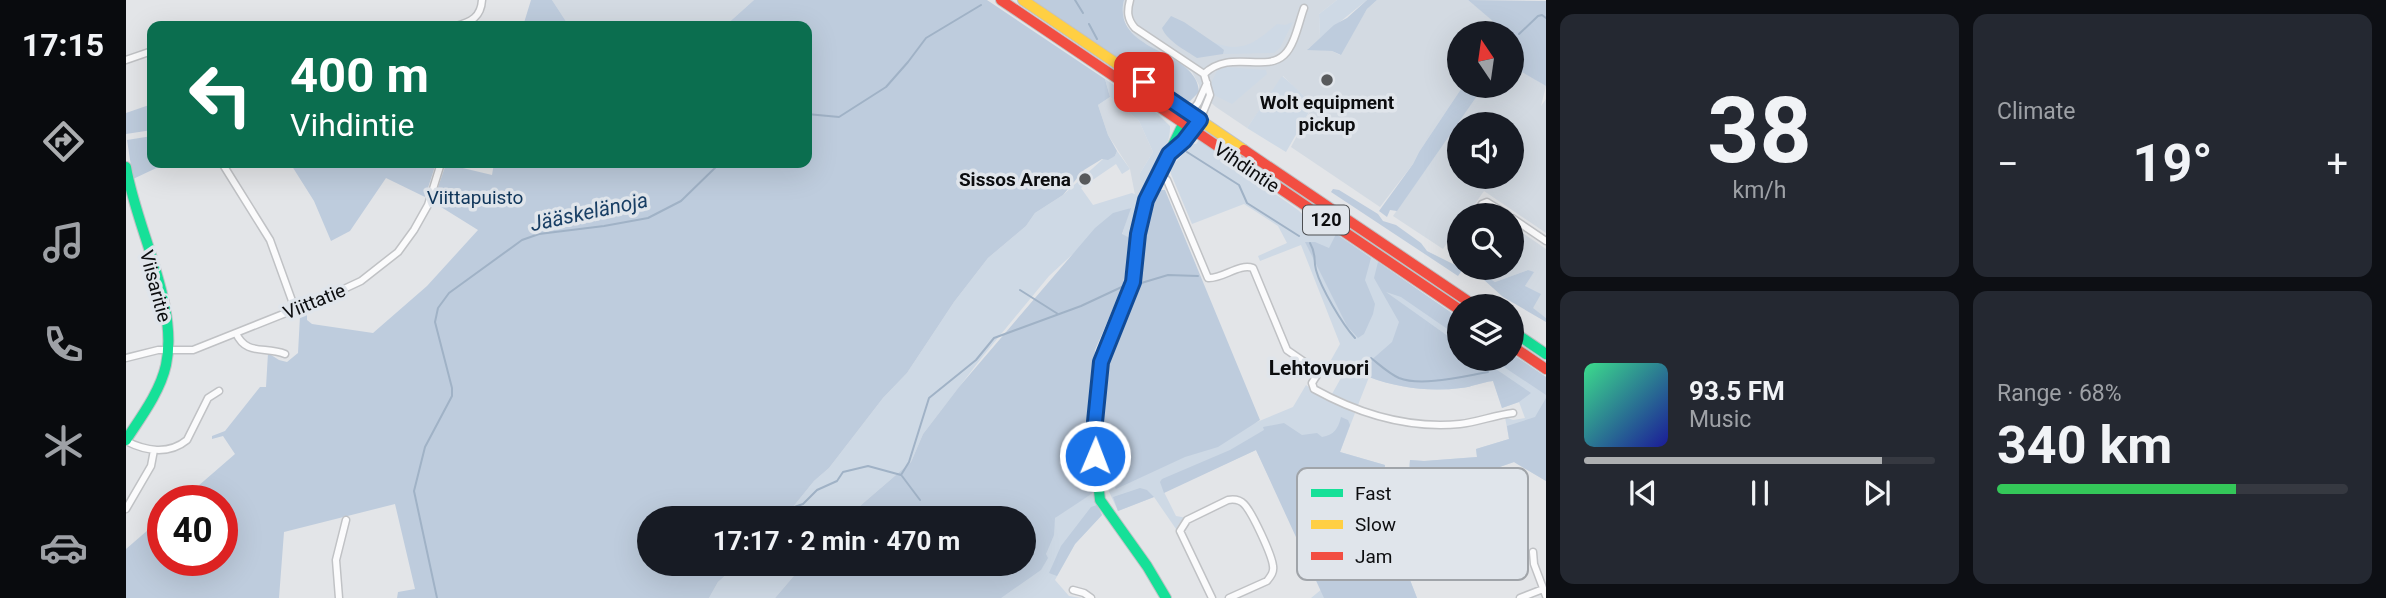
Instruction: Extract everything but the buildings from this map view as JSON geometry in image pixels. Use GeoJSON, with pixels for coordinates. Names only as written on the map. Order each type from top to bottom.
{"type":"FeatureCollection","features":[{"type":"Feature","properties":{"kind":"main road","name":"Vihdintie"},"geometry":{"type":"LineString","coordinates":[[1001,0],[1447,301]]}},
{"type":"Feature","properties":{"kind":"main road","name":"Vihdintie"},"geometry":{"type":"LineString","coordinates":[[1023,0],[1457,294]]}},
{"type":"Feature","properties":{"kind":"main road"},"geometry":{"type":"LineString","coordinates":[[1165,597],[1147,566],[1100,499],[1095,422],[1101,362],[1133,282],[1138,234],[1145,203],[1189,113]]}},
{"type":"Feature","properties":{"kind":"main road"},"geometry":{"type":"LineString","coordinates":[[1169,154],[1184,141],[1200,120]]}},
{"type":"Feature","properties":{"kind":"main road","name":"Viisaritie"},"geometry":{"type":"LineString","coordinates":[[126,167],[129,193],[165,307],[168,351],[163,374],[126,440]]}},
{"type":"Feature","properties":{"kind":"main road"},"geometry":{"type":"LineString","coordinates":[[1524,339],[1546,354]]}},
{"type":"Feature","properties":{"kind":"main road"},"geometry":{"type":"LineString","coordinates":[[1524,354],[1546,369]]}},
{"type":"Feature","properties":{"kind":"street"},"geometry":{"type":"LineString","coordinates":[[468,21],[476,18],[482,8],[482,0]]}},
{"type":"Feature","properties":{"kind":"street"},"geometry":{"type":"LineString","coordinates":[[1130,0],[1128,18],[1135,28],[1204,74],[1210,95],[1200,120]]}},
{"type":"Feature","properties":{"kind":"street"},"geometry":{"type":"LineString","coordinates":[[1204,74],[1223,62],[1264,61],[1280,57],[1288,51],[1304,8]]}},
{"type":"Feature","properties":{"kind":"street"},"geometry":{"type":"LineString","coordinates":[[126,60],[147,53]]}},
{"type":"Feature","properties":{"kind":"street"},"geometry":{"type":"LineString","coordinates":[[1189,113],[1198,103],[1207,83]]}},
{"type":"Feature","properties":{"kind":"street"},"geometry":{"type":"LineString","coordinates":[[225,168],[270,240],[295,309]]}},
{"type":"Feature","properties":{"kind":"street","name":"Viittatie"},"geometry":{"type":"LineString","coordinates":[[126,358],[158,350],[194,350],[355,284],[398,252],[428,205],[439,168]]}},
{"type":"Feature","properties":{"kind":"street"},"geometry":{"type":"LineString","coordinates":[[1159,172],[1167,180],[1207,276],[1212,279],[1248,266],[1253,267],[1287,351],[1316,370],[1317,375],[1312,383],[1314,389],[1360,412],[1408,423],[1464,423],[1513,413]]}},
{"type":"Feature","properties":{"kind":"street"},"geometry":{"type":"LineString","coordinates":[[1524,226],[1546,241]]}},
{"type":"Feature","properties":{"kind":"street"},"geometry":{"type":"LineString","coordinates":[[236,333],[241,344],[248,348],[285,354]]}},
{"type":"Feature","properties":{"kind":"street"},"geometry":{"type":"LineString","coordinates":[[126,440],[154,450],[177,446],[187,440],[208,398],[219,391]]}},
{"type":"Feature","properties":{"kind":"street"},"geometry":{"type":"LineString","coordinates":[[126,509],[151,466],[154,450]]}},
{"type":"Feature","properties":{"kind":"street"},"geometry":{"type":"LineString","coordinates":[[1212,598],[1180,531],[1187,520],[1234,499],[1242,502],[1248,510],[1271,558],[1273,569],[1267,581],[1229,598]]}},
{"type":"Feature","properties":{"kind":"street"},"geometry":{"type":"LineString","coordinates":[[338,598],[336,560],[346,520]]}},
{"type":"Feature","properties":{"kind":"street"},"geometry":{"type":"LineString","coordinates":[[1520,598],[1545,593],[1534,564],[1533,552]]}},
{"type":"Feature","properties":{"kind":"street"},"geometry":{"type":"LineString","coordinates":[[1073,590],[1091,598]]}},
{"type":"Feature","properties":{"kind":"shaded area"},"geometry":{"type":"Polygon","coordinates":[[[552,0],[754,0],[731,21],[566,21],[552,0]]]}},
{"type":"Feature","properties":{"kind":"shaded area"},"geometry":{"type":"Polygon","coordinates":[[[1124,0],[1337,0],[1319,14],[1320,38],[1308,49],[1332,51],[1340,55],[1367,9],[1377,0],[1468,0],[1494,21],[1447,21],[1447,98],[1455,98],[1413,164],[1380,207],[1291,147],[1313,105],[1283,76],[1247,128],[1199,92],[1199,85],[1192,72],[1138,39],[1122,15],[1124,0]]]}},
{"type":"Feature","properties":{"kind":"shaded area"},"geometry":{"type":"Polygon","coordinates":[[[1337,0],[1367,0],[1320,38],[1319,14],[1337,0]]]}},
{"type":"Feature","properties":{"kind":"shaded area"},"geometry":{"type":"Polygon","coordinates":[[[1293,22],[1280,48],[1274,53],[1223,54],[1224,50],[1213,42],[1232,47],[1248,45],[1277,24],[1293,22]]]}},
{"type":"Feature","properties":{"kind":"shaded area"},"geometry":{"type":"Polygon","coordinates":[[[1225,67],[1266,70],[1267,74],[1232,104],[1214,95],[1211,83],[1217,71],[1225,67]]]}},
{"type":"Feature","properties":{"kind":"shaded area"},"geometry":{"type":"Polygon","coordinates":[[[1524,72],[1546,86],[1541,106],[1546,99],[1546,233],[1524,218],[1524,203],[1502,203],[1484,191],[1476,203],[1447,203],[1447,243],[1443,249],[1393,216],[1447,139],[1447,189],[1524,189],[1524,112],[1466,112],[1476,98],[1524,98],[1524,72]]]}},
{"type":"Feature","properties":{"kind":"shaded area"},"geometry":{"type":"Polygon","coordinates":[[[1282,76],[1313,105],[1286,152],[1247,128],[1282,76]]]}},
{"type":"Feature","properties":{"kind":"shaded area"},"geometry":{"type":"Polygon","coordinates":[[[1105,79],[1158,114],[1170,126],[1167,143],[1146,188],[1140,180],[1140,173],[1153,152],[1139,121],[1110,97],[1105,79]]]}},
{"type":"Feature","properties":{"kind":"shaded area"},"geometry":{"type":"Polygon","coordinates":[[[1110,97],[1139,121],[1153,152],[1140,173],[1140,180],[1146,188],[1136,200],[1130,169],[1108,135],[1098,105],[1110,97]]]}},
{"type":"Feature","properties":{"kind":"shaded area"},"geometry":{"type":"Polygon","coordinates":[[[1199,140],[1298,210],[1310,221],[1305,228],[1311,233],[1319,222],[1447,310],[1447,371],[1524,371],[1524,362],[1546,377],[1546,481],[1514,462],[1497,468],[1410,468],[1410,460],[1477,457],[1476,449],[1509,439],[1505,417],[1513,420],[1525,418],[1519,402],[1502,408],[1493,381],[1461,388],[1426,389],[1392,384],[1369,377],[1358,405],[1332,394],[1346,369],[1331,360],[1340,344],[1301,245],[1260,261],[1258,256],[1287,243],[1278,226],[1244,204],[1192,224],[1170,168],[1190,144],[1196,144],[1199,140]]]}},
{"type":"Feature","properties":{"kind":"shaded area"},"geometry":{"type":"Polygon","coordinates":[[[1117,151],[1130,169],[1122,174],[1116,164],[1081,188],[1093,205],[1132,193],[1143,198],[1136,215],[1132,239],[1122,235],[1130,208],[1089,239],[1049,276],[923,434],[911,462],[860,506],[794,506],[814,481],[829,468],[883,398],[907,373],[954,302],[988,258],[1026,226],[1035,213],[1063,195],[1103,159],[1115,156],[1117,151]]]}},
{"type":"Feature","properties":{"kind":"shaded area"},"geometry":{"type":"Polygon","coordinates":[[[1524,234],[1546,249],[1546,318],[1532,308],[1525,286],[1533,273],[1528,270],[1524,271],[1524,234]]]}},
{"type":"Feature","properties":{"kind":"shaded area"},"geometry":{"type":"Polygon","coordinates":[[[1306,385],[1320,396],[1355,413],[1340,452],[1385,465],[1385,468],[1297,468],[1297,536],[1256,450],[1164,492],[1176,516],[1187,518],[1181,521],[1176,529],[1154,497],[1118,511],[1106,485],[1293,407],[1306,385]]]}},
{"type":"Feature","properties":{"kind":"shaded area"},"geometry":{"type":"Polygon","coordinates":[[[1093,493],[1102,515],[1075,544],[1055,580],[1069,596],[1081,598],[991,598],[1012,576],[1036,576],[1036,540],[1040,532],[1060,513],[1093,493]]]}},
{"type":"Feature","properties":{"kind":"shaded area"},"geometry":{"type":"Polygon","coordinates":[[[725,576],[794,576],[775,598],[709,598],[725,576]]]}},
{"type":"Feature","properties":{"kind":"shaded area"},"geometry":{"type":"Polygon","coordinates":[[[1318,580],[1410,580],[1417,598],[1311,598],[1322,589],[1318,580]]]}},
{"type":"Feature","properties":{"kind":"green space"},"geometry":{"type":"Polygon","coordinates":[[[531,0],[552,0],[566,21],[525,21],[531,0]]]}},
{"type":"Feature","properties":{"kind":"green space","name":"Viittapuisto"},"geometry":{"type":"Polygon","coordinates":[[[754,0],[987,0],[1105,79],[1110,97],[1098,105],[1108,135],[1117,151],[1115,156],[1108,160],[1102,159],[1084,170],[1063,195],[1035,213],[1026,226],[988,258],[954,302],[907,373],[883,398],[829,468],[814,481],[794,506],[637,506],[637,576],[725,576],[709,598],[397,598],[398,592],[415,589],[395,504],[284,532],[279,598],[126,598],[126,549],[147,531],[147,576],[238,576],[238,485],[199,485],[235,454],[223,436],[212,439],[212,436],[225,431],[260,387],[266,387],[268,353],[287,362],[298,353],[300,316],[307,312],[307,320],[312,324],[373,333],[427,286],[478,230],[433,202],[445,168],[463,168],[492,175],[493,168],[812,168],[812,21],[731,21],[754,0]]]}},
{"type":"Feature","properties":{"kind":"green space"},"geometry":{"type":"Polygon","coordinates":[[[1033,0],[1124,0],[1123,17],[1130,31],[1185,67],[1195,78],[1199,92],[1190,101],[1180,100],[1033,0]]]}},
{"type":"Feature","properties":{"kind":"green space"},"geometry":{"type":"Polygon","coordinates":[[[1367,0],[1377,0],[1367,9],[1341,55],[1332,51],[1307,50],[1334,25],[1347,18],[1367,0]]]}},
{"type":"Feature","properties":{"kind":"green space"},"geometry":{"type":"Polygon","coordinates":[[[1468,0],[1546,1],[1546,86],[1524,73],[1524,21],[1493,21],[1468,0]]]}},
{"type":"Feature","properties":{"kind":"green space"},"geometry":{"type":"Polygon","coordinates":[[[1171,16],[1219,46],[1224,50],[1223,54],[1197,58],[1177,45],[1162,28],[1171,16]]]}},
{"type":"Feature","properties":{"kind":"green space"},"geometry":{"type":"Polygon","coordinates":[[[1455,98],[1476,98],[1466,112],[1447,112],[1447,139],[1397,211],[1390,210],[1387,217],[1379,211],[1455,98]]]}},
{"type":"Feature","properties":{"kind":"green space"},"geometry":{"type":"Polygon","coordinates":[[[147,106],[147,131],[126,134],[126,113],[147,106]]]}},
{"type":"Feature","properties":{"kind":"green space"},"geometry":{"type":"Polygon","coordinates":[[[147,137],[147,168],[156,168],[133,179],[127,140],[147,137]]]}},
{"type":"Feature","properties":{"kind":"green space"},"geometry":{"type":"Polygon","coordinates":[[[293,168],[434,168],[425,197],[386,178],[350,231],[331,241],[314,201],[293,168]]]}},
{"type":"Feature","properties":{"kind":"green space"},"geometry":{"type":"Polygon","coordinates":[[[1333,189],[1339,190],[1378,214],[1383,221],[1396,225],[1421,243],[1427,251],[1447,261],[1447,269],[1331,192],[1333,189]]]}},
{"type":"Feature","properties":{"kind":"green space"},"geometry":{"type":"Polygon","coordinates":[[[1159,190],[1165,190],[1260,420],[1218,447],[1185,457],[1116,489],[1112,483],[1106,485],[1099,464],[1105,373],[1109,355],[1137,281],[1151,198],[1159,190]]]}},
{"type":"Feature","properties":{"kind":"green space"},"geometry":{"type":"Polygon","coordinates":[[[1131,208],[1122,234],[1132,239],[1122,288],[1095,350],[1088,443],[1093,493],[1055,518],[1054,535],[1046,554],[1048,558],[1041,570],[1036,574],[1036,506],[860,506],[911,462],[923,434],[959,387],[1095,228],[1113,213],[1131,208]]]}},
{"type":"Feature","properties":{"kind":"green space"},"geometry":{"type":"Polygon","coordinates":[[[1336,234],[1371,258],[1365,280],[1375,304],[1364,334],[1358,338],[1347,326],[1305,242],[1315,242],[1329,248],[1336,234]]]}},
{"type":"Feature","properties":{"kind":"green space"},"geometry":{"type":"Polygon","coordinates":[[[1378,262],[1447,310],[1447,329],[1401,297],[1386,292],[1447,335],[1447,371],[1499,371],[1531,393],[1519,402],[1502,408],[1493,381],[1461,388],[1426,389],[1369,377],[1368,363],[1392,342],[1399,322],[1374,278],[1378,262]]]}},
{"type":"Feature","properties":{"kind":"green space"},"geometry":{"type":"Polygon","coordinates":[[[1524,271],[1534,272],[1525,286],[1541,294],[1533,308],[1546,318],[1546,322],[1524,309],[1524,294],[1500,294],[1484,280],[1524,280],[1524,271]]]}},
{"type":"Feature","properties":{"kind":"green space"},"geometry":{"type":"Polygon","coordinates":[[[1524,362],[1546,377],[1546,395],[1510,371],[1524,371],[1524,362]]]}},
{"type":"Feature","properties":{"kind":"green space"},"geometry":{"type":"Polygon","coordinates":[[[1546,398],[1546,481],[1514,462],[1497,468],[1410,468],[1410,460],[1477,457],[1476,449],[1509,439],[1507,426],[1535,417],[1546,398]]]}},
{"type":"Feature","properties":{"kind":"green space"},"geometry":{"type":"Polygon","coordinates":[[[1341,417],[1348,420],[1350,425],[1340,452],[1385,465],[1385,468],[1297,468],[1297,539],[1256,450],[1164,493],[1160,482],[1230,450],[1264,430],[1263,427],[1284,423],[1302,435],[1317,433],[1322,437],[1335,431],[1341,417]]]}},
{"type":"Feature","properties":{"kind":"green space"},"geometry":{"type":"Polygon","coordinates":[[[1140,488],[1147,490],[1154,497],[1118,511],[1113,497],[1140,488]]]}},
{"type":"Feature","properties":{"kind":"green space"},"geometry":{"type":"Polygon","coordinates":[[[1097,505],[1102,515],[1075,544],[1057,576],[1049,573],[1061,546],[1091,507],[1097,505]]]}},
{"type":"Feature","properties":{"kind":"green space"},"geometry":{"type":"Polygon","coordinates":[[[794,576],[1032,576],[1001,598],[775,598],[794,576]]]}},
{"type":"Feature","properties":{"kind":"green space"},"geometry":{"type":"Polygon","coordinates":[[[1316,580],[1410,580],[1417,598],[1324,598],[1316,580]]]}},
{"type":"Feature","properties":{"kind":"waterway"},"geometry":{"type":"LineString","coordinates":[[1075,0],[1083,13]]}},
{"type":"Feature","properties":{"kind":"waterway","name":"Jääskelänoja"},"geometry":{"type":"LineString","coordinates":[[812,114],[839,117],[886,87],[926,38],[981,5]]}},
{"type":"Feature","properties":{"kind":"waterway"},"geometry":{"type":"LineString","coordinates":[[1524,29],[1538,16],[1546,18]]}},
{"type":"Feature","properties":{"kind":"waterway"},"geometry":{"type":"LineString","coordinates":[[1089,24],[1097,39]]}},
{"type":"Feature","properties":{"kind":"waterway"},"geometry":{"type":"LineString","coordinates":[[1187,152],[1239,185],[1247,203],[1299,236]]}},
{"type":"Feature","properties":{"kind":"waterway","name":"Jääskelänoja"},"geometry":{"type":"LineString","coordinates":[[437,598],[414,491],[425,447],[452,396],[435,322],[438,308],[449,293],[522,240],[539,234],[648,218],[681,201],[715,168]]}},
{"type":"Feature","properties":{"kind":"waterway"},"geometry":{"type":"LineString","coordinates":[[1310,243],[1322,286],[1355,338]]}},
{"type":"Feature","properties":{"kind":"waterway"},"geometry":{"type":"LineString","coordinates":[[1138,284],[1168,275],[1198,276]]}},
{"type":"Feature","properties":{"kind":"waterway"},"geometry":{"type":"LineString","coordinates":[[797,506],[817,490],[837,481],[843,472],[868,466],[901,475],[909,462],[929,398],[976,360],[994,338],[1081,306],[1126,285]]}},
{"type":"Feature","properties":{"kind":"waterway"},"geometry":{"type":"LineString","coordinates":[[1020,290],[1058,314]]}},
{"type":"Feature","properties":{"kind":"waterway"},"geometry":{"type":"LineString","coordinates":[[1371,358],[1391,374],[1408,380],[1443,380],[1488,372]]}},
{"type":"Feature","properties":{"kind":"waterway"},"geometry":{"type":"LineString","coordinates":[[902,476],[920,500]]}},
{"type":"Feature","properties":{"kind":"traffic: fast"},"geometry":{"type":"LineString","coordinates":[[1166,598],[1147,566],[1100,500],[1095,456],[1095,422],[1101,361],[1133,282],[1138,234],[1145,203],[1187,116]]}},
{"type":"Feature","properties":{"kind":"traffic: fast"},"geometry":{"type":"LineString","coordinates":[[126,167],[162,292],[168,342],[166,365],[159,385],[126,440]]}},
{"type":"Feature","properties":{"kind":"traffic: fast"},"geometry":{"type":"LineString","coordinates":[[1524,339],[1546,354]]}},
{"type":"Feature","properties":{"kind":"traffic: slow"},"geometry":{"type":"LineString","coordinates":[[1023,0],[1244,150]]}},
{"type":"Feature","properties":{"kind":"traffic: jam"},"geometry":{"type":"LineString","coordinates":[[1001,0],[1447,301]]}},
{"type":"Feature","properties":{"kind":"traffic: jam"},"geometry":{"type":"LineString","coordinates":[[1169,154],[1197,124]]}},
{"type":"Feature","properties":{"kind":"traffic: jam"},"geometry":{"type":"LineString","coordinates":[[1244,150],[1457,294]]}},
{"type":"Feature","properties":{"kind":"traffic: jam"},"geometry":{"type":"LineString","coordinates":[[1524,354],[1546,369]]}},
{"type":"Feature","properties":{"kind":"place","name":"Wolt equipment pickup"},"geometry":{"type":"Point","coordinates":[1327,80]}},
{"type":"Feature","properties":{"kind":"place","name":"Sissos Arena"},"geometry":{"type":"Point","coordinates":[1085,179]}},
{"type":"Feature","properties":{"kind":"district","name":"Lehtovuori"},"geometry":{"type":"Point","coordinates":[1319,368]}},
{"type":"Feature","properties":{"kind":"route"},"geometry":{"type":"LineString","coordinates":[[1095,456],[1095,422],[1101,362],[1133,282],[1138,234],[1146,200],[1169,154],[1184,141],[1200,120],[1144,82]]}}]}
